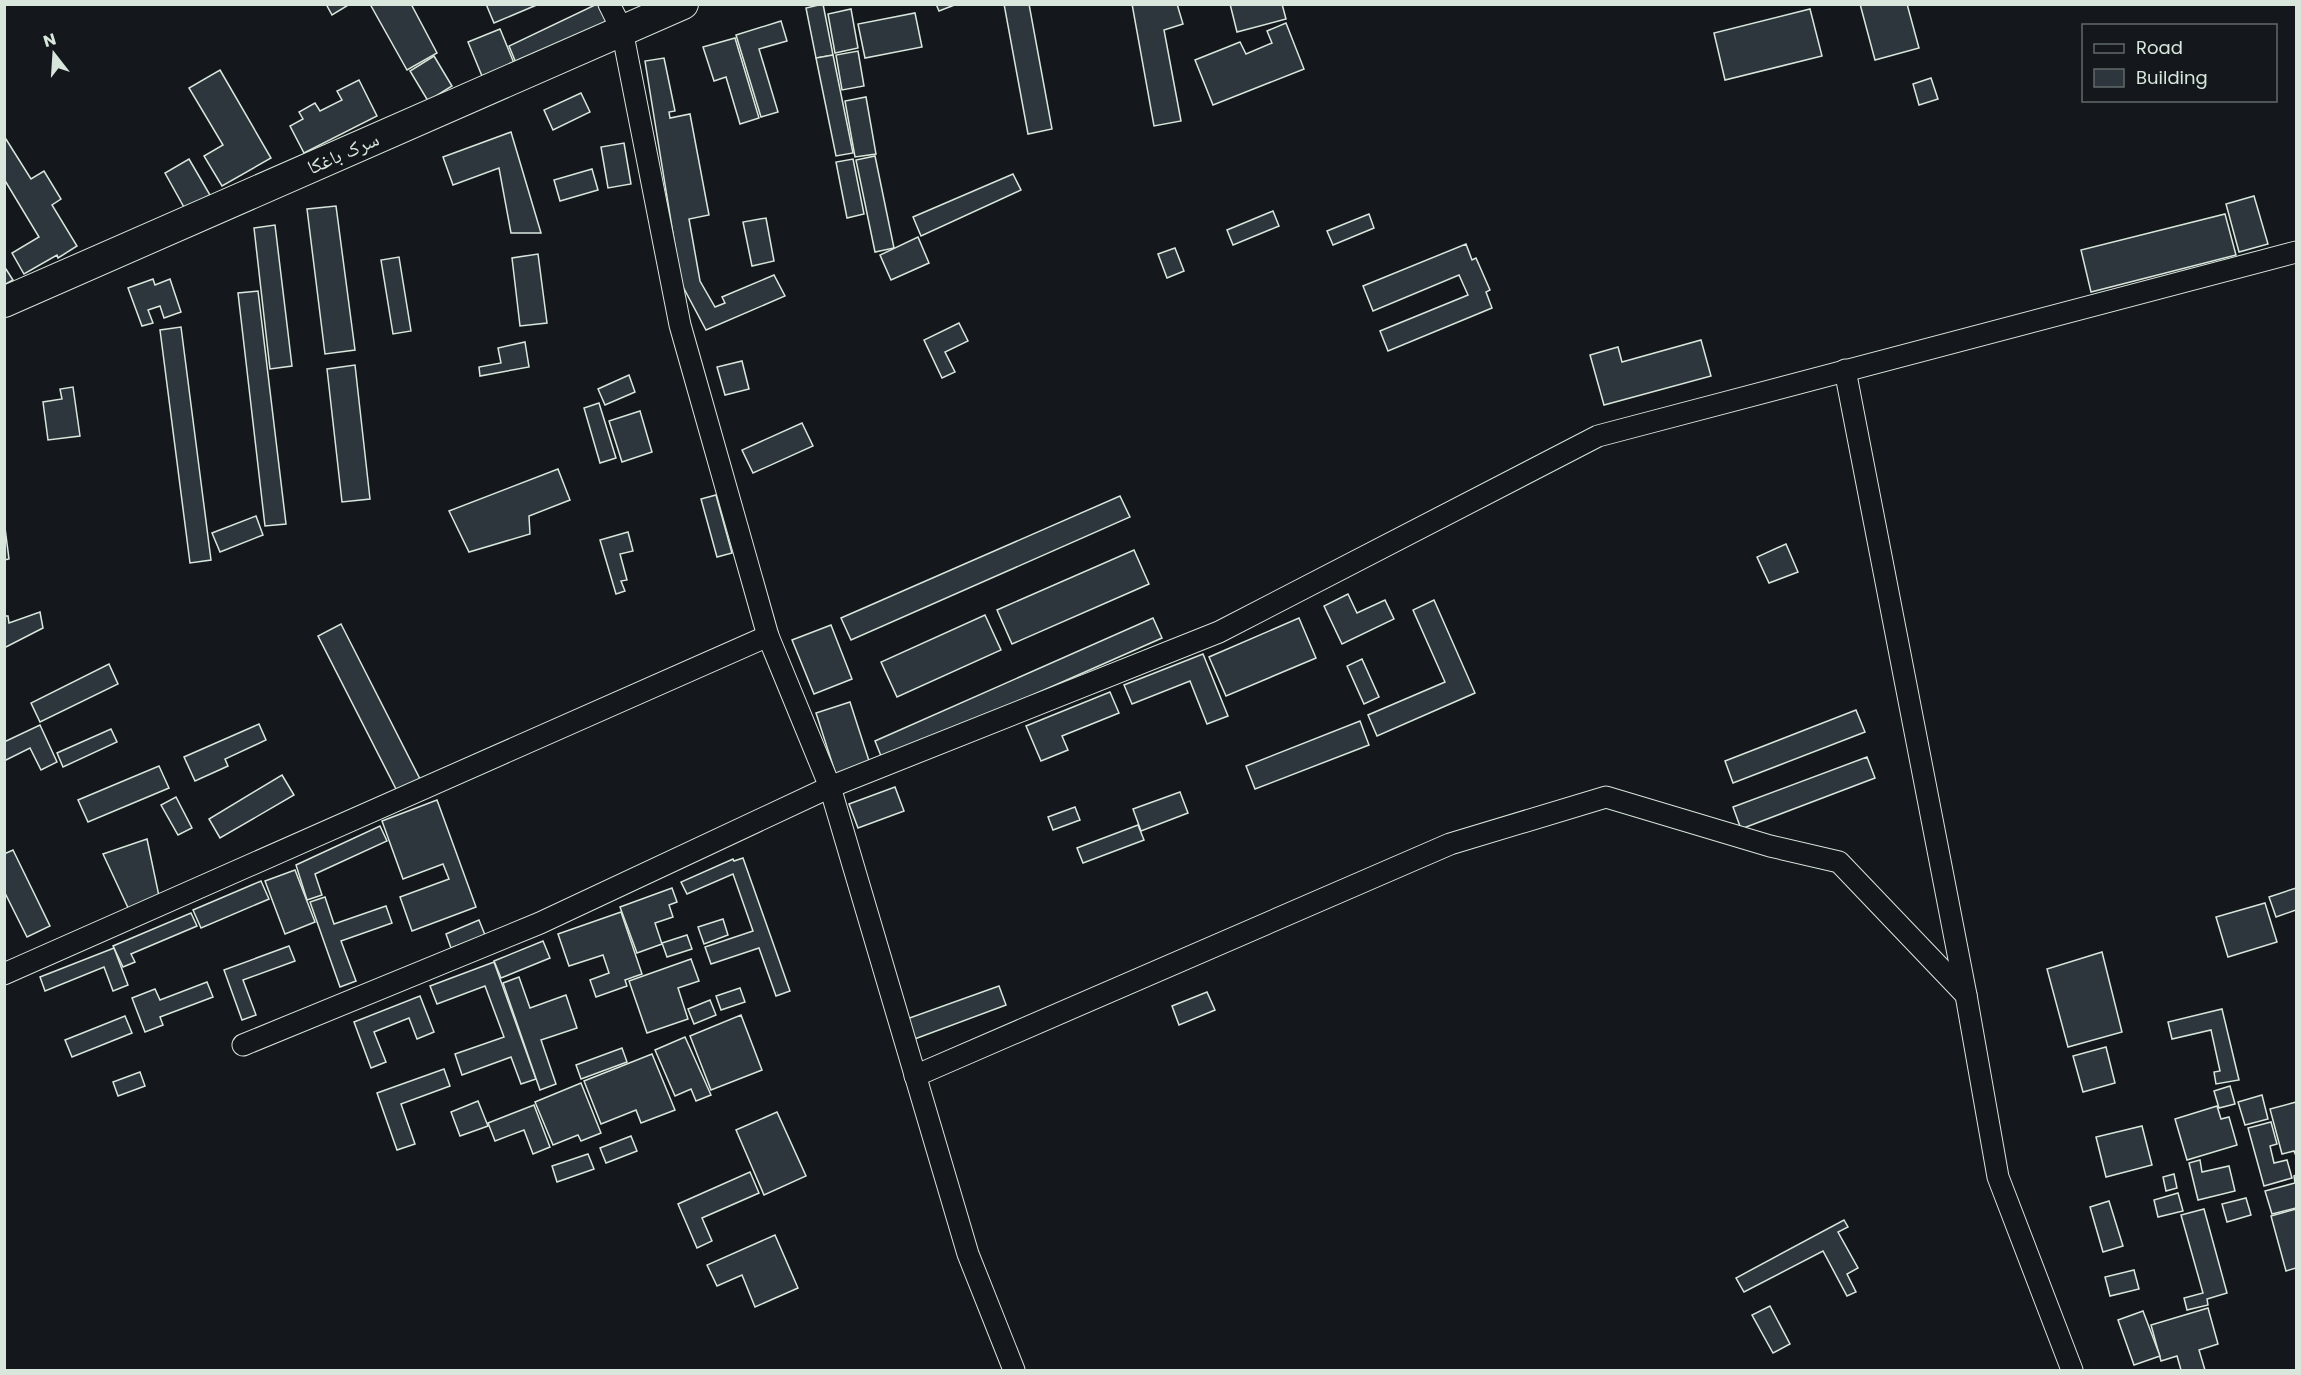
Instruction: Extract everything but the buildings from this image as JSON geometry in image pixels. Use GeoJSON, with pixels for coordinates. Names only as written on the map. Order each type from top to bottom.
{"type":"FeatureCollection","features":[{"type":"Feature","properties":{"kind":"street","name":"سرک باغکا"},"geometry":{"type":"LineString","coordinates":[[4,302],[615,17],[683,4]]}},
{"type":"Feature","properties":{"kind":"street"},"geometry":{"type":"LineString","coordinates":[[615,17],[680,325],[768,636],[830,787],[968,1254],[1014,1371]]}},
{"type":"Feature","properties":{"kind":"street"},"geometry":{"type":"LineString","coordinates":[[243,1045],[540,923],[830,787],[1219,632],[1598,435],[2296,252]]}},
{"type":"Feature","properties":{"kind":"street"},"geometry":{"type":"LineString","coordinates":[[1845,370],[1966,995],[1998,1177],[2072,1371]]}},
{"type":"Feature","properties":{"kind":"street"},"geometry":{"type":"LineString","coordinates":[[4,974],[768,636]]}},
{"type":"Feature","properties":{"kind":"street"},"geometry":{"type":"LineString","coordinates":[[915,1076],[1450,844],[1606,797],[1770,846],[1839,862],[1966,995]]}}]}
